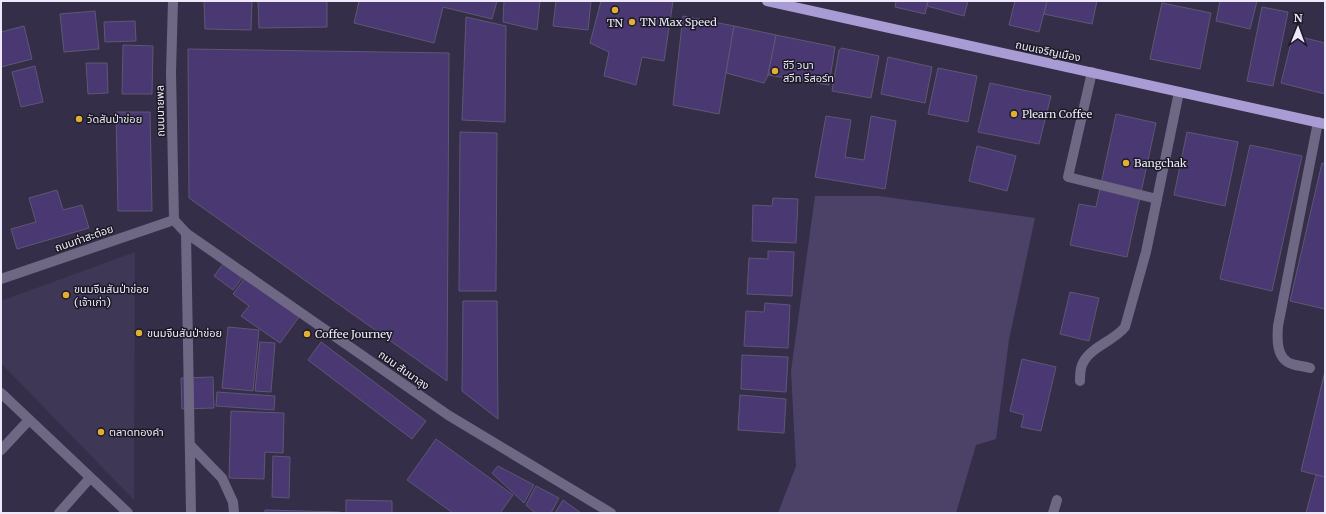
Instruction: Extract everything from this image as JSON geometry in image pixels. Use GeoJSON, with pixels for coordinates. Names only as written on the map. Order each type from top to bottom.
{"type":"FeatureCollection","features":[{"type":"Feature","properties":{"kind":"main road","name":"ถนนเจริญเมือง"},"geometry":{"type":"LineString","coordinates":[[767,1],[1321,123]]}},
{"type":"Feature","properties":{"kind":"street","name":"ถนนนายพล"},"geometry":{"type":"LineString","coordinates":[[173,1],[171,72],[174,220]]}},
{"type":"Feature","properties":{"kind":"street"},"geometry":{"type":"LineString","coordinates":[[1092,72],[1068,177],[1157,199]]}},
{"type":"Feature","properties":{"kind":"street"},"geometry":{"type":"LineString","coordinates":[[1080,381],[1081,369],[1084,360],[1093,351],[1120,334],[1125,327],[1146,252],[1179,92]]}},
{"type":"Feature","properties":{"kind":"street"},"geometry":{"type":"LineString","coordinates":[[1310,368],[1290,364],[1282,358],[1277,340],[1278,326],[1321,123]]}},
{"type":"Feature","properties":{"kind":"street","name":"ถนน สันนาลุง"},"geometry":{"type":"LineString","coordinates":[[174,220],[186,233],[448,415],[611,513]]}},
{"type":"Feature","properties":{"kind":"street","name":"ถนนท่าสะต๋อย"},"geometry":{"type":"LineString","coordinates":[[1,279],[174,220]]}},
{"type":"Feature","properties":{"kind":"street"},"geometry":{"type":"LineString","coordinates":[[186,233],[191,513]]}},
{"type":"Feature","properties":{"kind":"street"},"geometry":{"type":"LineString","coordinates":[[1,393],[128,513]]}},
{"type":"Feature","properties":{"kind":"street"},"geometry":{"type":"LineString","coordinates":[[1,450],[29,420]]}},
{"type":"Feature","properties":{"kind":"street"},"geometry":{"type":"LineString","coordinates":[[190,445],[222,478],[233,502],[234,513]]}},
{"type":"Feature","properties":{"kind":"street"},"geometry":{"type":"LineString","coordinates":[[59,513],[90,478]]}},
{"type":"Feature","properties":{"kind":"street"},"geometry":{"type":"LineString","coordinates":[[1053,513],[1057,500]]}},
{"type":"Feature","properties":{"kind":"shaded area"},"geometry":{"type":"Polygon","coordinates":[[[815,196],[879,196],[1035,218],[1009,340],[996,439],[976,445],[956,513],[778,513],[796,466],[791,371],[815,196]]]}},
{"type":"Feature","properties":{"kind":"shaded area","name":"ตลาดทองคำ"},"geometry":{"type":"Polygon","coordinates":[[[135,252],[134,500],[1,363],[1,301],[135,252]]]}},
{"type":"Feature","properties":{"kind":"building"},"geometry":{"type":"Polygon","coordinates":[[[204,1],[252,1],[251,30],[205,29],[204,1]]]}},
{"type":"Feature","properties":{"kind":"building"},"geometry":{"type":"Polygon","coordinates":[[[258,1],[327,1],[327,27],[259,28],[258,1]]]}},
{"type":"Feature","properties":{"kind":"building"},"geometry":{"type":"Polygon","coordinates":[[[359,1],[497,1],[492,19],[443,7],[434,43],[354,23],[359,1]]]}},
{"type":"Feature","properties":{"kind":"building"},"geometry":{"type":"Polygon","coordinates":[[[504,1],[540,1],[537,30],[503,22],[504,1]]]}},
{"type":"Feature","properties":{"kind":"building"},"geometry":{"type":"Polygon","coordinates":[[[556,1],[591,1],[588,30],[553,26],[556,1]]]}},
{"type":"Feature","properties":{"kind":"building","name":"TN Max Speed"},"geometry":{"type":"Polygon","coordinates":[[[601,1],[673,1],[664,61],[642,57],[636,85],[604,76],[609,52],[590,43],[601,1]]]}},
{"type":"Feature","properties":{"kind":"building"},"geometry":{"type":"Polygon","coordinates":[[[896,1],[928,1],[925,14],[895,7],[896,1]]]}},
{"type":"Feature","properties":{"kind":"building"},"geometry":{"type":"Polygon","coordinates":[[[928,1],[968,1],[964,16],[927,6],[928,1]]]}},
{"type":"Feature","properties":{"kind":"building"},"geometry":{"type":"Polygon","coordinates":[[[1015,1],[1047,1],[1039,32],[1009,25],[1015,1]]]}},
{"type":"Feature","properties":{"kind":"building"},"geometry":{"type":"Polygon","coordinates":[[[1047,1],[1097,1],[1092,24],[1044,14],[1047,1]]]}},
{"type":"Feature","properties":{"kind":"building"},"geometry":{"type":"Polygon","coordinates":[[[1220,1],[1257,1],[1250,29],[1216,21],[1220,1]]]}},
{"type":"Feature","properties":{"kind":"building"},"geometry":{"type":"Polygon","coordinates":[[[1162,3],[1211,13],[1200,69],[1150,59],[1162,3]]]}},
{"type":"Feature","properties":{"kind":"building"},"geometry":{"type":"Polygon","coordinates":[[[1262,7],[1288,12],[1273,86],[1247,81],[1262,7]]]}},
{"type":"Feature","properties":{"kind":"building"},"geometry":{"type":"Polygon","coordinates":[[[95,11],[99,49],[64,52],[60,14],[95,11]]]}},
{"type":"Feature","properties":{"kind":"building"},"geometry":{"type":"Polygon","coordinates":[[[683,16],[734,26],[719,114],[673,105],[683,16]]]}},
{"type":"Feature","properties":{"kind":"building"},"geometry":{"type":"Polygon","coordinates":[[[466,17],[506,26],[505,122],[462,120],[466,17]]]}},
{"type":"Feature","properties":{"kind":"building"},"geometry":{"type":"Polygon","coordinates":[[[135,21],[136,41],[105,42],[104,22],[135,21]]]}},
{"type":"Feature","properties":{"kind":"building"},"geometry":{"type":"Polygon","coordinates":[[[24,26],[32,59],[1,67],[1,32],[24,26]]]}},
{"type":"Feature","properties":{"kind":"building"},"geometry":{"type":"Polygon","coordinates":[[[734,26],[776,35],[768,75],[764,83],[726,73],[734,26]]]}},
{"type":"Feature","properties":{"kind":"building"},"geometry":{"type":"Polygon","coordinates":[[[776,35],[835,47],[829,85],[768,75],[776,35]]]}},
{"type":"Feature","properties":{"kind":"building"},"geometry":{"type":"Polygon","coordinates":[[[1293,35],[1325,43],[1325,94],[1281,83],[1293,35]]]}},
{"type":"Feature","properties":{"kind":"building"},"geometry":{"type":"Polygon","coordinates":[[[123,45],[153,46],[152,94],[122,94],[123,45]]]}},
{"type":"Feature","properties":{"kind":"building"},"geometry":{"type":"Polygon","coordinates":[[[842,48],[879,56],[871,98],[832,91],[839,50],[842,48]]]}},
{"type":"Feature","properties":{"kind":"building"},"geometry":{"type":"Polygon","coordinates":[[[188,49],[449,53],[447,381],[189,198],[188,49]]]}},
{"type":"Feature","properties":{"kind":"building"},"geometry":{"type":"Polygon","coordinates":[[[888,57],[932,67],[925,103],[881,94],[888,57]]]}},
{"type":"Feature","properties":{"kind":"building"},"geometry":{"type":"Polygon","coordinates":[[[86,63],[107,63],[108,93],[88,94],[86,63]]]}},
{"type":"Feature","properties":{"kind":"building"},"geometry":{"type":"Polygon","coordinates":[[[35,66],[43,102],[21,107],[12,72],[35,66]]]}},
{"type":"Feature","properties":{"kind":"building"},"geometry":{"type":"Polygon","coordinates":[[[938,68],[977,76],[968,122],[928,114],[938,68]]]}},
{"type":"Feature","properties":{"kind":"building","name":"Plearn Coffee"},"geometry":{"type":"Polygon","coordinates":[[[990,83],[1051,96],[1039,144],[978,132],[990,83]]]}},
{"type":"Feature","properties":{"kind":"building"},"geometry":{"type":"Polygon","coordinates":[[[116,112],[150,112],[152,211],[118,211],[116,112]]]}},
{"type":"Feature","properties":{"kind":"building","name":"Bangchak"},"geometry":{"type":"Polygon","coordinates":[[[1116,114],[1156,123],[1127,257],[1070,245],[1079,204],[1096,207],[1116,114]]]}},
{"type":"Feature","properties":{"kind":"building"},"geometry":{"type":"Polygon","coordinates":[[[826,116],[851,120],[845,157],[864,160],[871,116],[896,121],[885,189],[815,177],[826,116]]]}},
{"type":"Feature","properties":{"kind":"building"},"geometry":{"type":"Polygon","coordinates":[[[460,132],[497,133],[496,291],[459,291],[460,132]]]}},
{"type":"Feature","properties":{"kind":"building"},"geometry":{"type":"Polygon","coordinates":[[[1187,132],[1238,142],[1225,206],[1174,195],[1187,132]]]}},
{"type":"Feature","properties":{"kind":"building"},"geometry":{"type":"Polygon","coordinates":[[[1250,145],[1302,156],[1272,291],[1220,279],[1250,145]]]}},
{"type":"Feature","properties":{"kind":"building"},"geometry":{"type":"Polygon","coordinates":[[[977,146],[1016,156],[1007,191],[969,181],[977,146]]]}},
{"type":"Feature","properties":{"kind":"building"},"geometry":{"type":"Polygon","coordinates":[[[1322,163],[1325,164],[1325,309],[1290,301],[1322,163]]]}},
{"type":"Feature","properties":{"kind":"building"},"geometry":{"type":"Polygon","coordinates":[[[57,190],[63,210],[82,205],[89,228],[17,249],[11,229],[36,222],[29,198],[57,190]]]}},
{"type":"Feature","properties":{"kind":"building"},"geometry":{"type":"Polygon","coordinates":[[[773,198],[798,199],[796,243],[752,241],[753,205],[772,206],[773,198]]]}},
{"type":"Feature","properties":{"kind":"building"},"geometry":{"type":"Polygon","coordinates":[[[768,251],[794,252],[792,296],[747,294],[749,258],[768,259],[768,251]]]}},
{"type":"Feature","properties":{"kind":"building"},"geometry":{"type":"Polygon","coordinates":[[[223,264],[242,278],[233,290],[214,276],[223,264]]]}},
{"type":"Feature","properties":{"kind":"building"},"geometry":{"type":"Polygon","coordinates":[[[245,278],[299,317],[280,343],[241,316],[249,306],[233,294],[245,278]]]}},
{"type":"Feature","properties":{"kind":"building"},"geometry":{"type":"Polygon","coordinates":[[[1070,292],[1099,298],[1089,341],[1060,334],[1070,292]]]}},
{"type":"Feature","properties":{"kind":"building"},"geometry":{"type":"Polygon","coordinates":[[[463,301],[497,301],[498,419],[462,391],[463,301]]]}},
{"type":"Feature","properties":{"kind":"building"},"geometry":{"type":"Polygon","coordinates":[[[765,303],[790,305],[788,348],[744,346],[746,311],[764,312],[765,303]]]}},
{"type":"Feature","properties":{"kind":"building"},"geometry":{"type":"Polygon","coordinates":[[[228,327],[259,330],[253,391],[222,388],[228,327]]]}},
{"type":"Feature","properties":{"kind":"building"},"geometry":{"type":"Polygon","coordinates":[[[260,342],[275,343],[271,392],[255,391],[260,342]]]}},
{"type":"Feature","properties":{"kind":"building"},"geometry":{"type":"Polygon","coordinates":[[[321,342],[426,421],[412,439],[308,360],[321,342]]]}},
{"type":"Feature","properties":{"kind":"building"},"geometry":{"type":"Polygon","coordinates":[[[742,355],[788,357],[786,392],[741,389],[742,355]]]}},
{"type":"Feature","properties":{"kind":"building"},"geometry":{"type":"Polygon","coordinates":[[[1022,359],[1056,367],[1041,431],[1021,427],[1024,415],[1010,411],[1022,359]]]}},
{"type":"Feature","properties":{"kind":"building"},"geometry":{"type":"Polygon","coordinates":[[[1325,371],[1325,477],[1301,471],[1325,371]]]}},
{"type":"Feature","properties":{"kind":"building"},"geometry":{"type":"Polygon","coordinates":[[[213,377],[214,408],[182,409],[181,378],[213,377]]]}},
{"type":"Feature","properties":{"kind":"building"},"geometry":{"type":"Polygon","coordinates":[[[217,392],[275,396],[274,410],[216,406],[217,392]]]}},
{"type":"Feature","properties":{"kind":"building"},"geometry":{"type":"Polygon","coordinates":[[[740,395],[786,399],[784,433],[738,430],[740,395]]]}},
{"type":"Feature","properties":{"kind":"building"},"geometry":{"type":"Polygon","coordinates":[[[231,411],[284,413],[283,453],[265,452],[264,479],[229,478],[231,411]]]}},
{"type":"Feature","properties":{"kind":"building"},"geometry":{"type":"Polygon","coordinates":[[[436,439],[513,495],[500,513],[453,513],[407,480],[436,439]]]}},
{"type":"Feature","properties":{"kind":"building"},"geometry":{"type":"Polygon","coordinates":[[[273,456],[290,457],[289,498],[272,497],[273,456]]]}},
{"type":"Feature","properties":{"kind":"building"},"geometry":{"type":"Polygon","coordinates":[[[498,466],[534,485],[524,503],[492,473],[498,466]]]}},
{"type":"Feature","properties":{"kind":"building"},"geometry":{"type":"Polygon","coordinates":[[[1316,475],[1325,477],[1325,513],[1306,513],[1316,475]]]}},
{"type":"Feature","properties":{"kind":"building"},"geometry":{"type":"Polygon","coordinates":[[[536,486],[559,498],[551,513],[535,513],[526,505],[536,486]]]}},
{"type":"Feature","properties":{"kind":"building"},"geometry":{"type":"Polygon","coordinates":[[[346,500],[392,501],[392,513],[346,513],[346,500]]]}},
{"type":"Feature","properties":{"kind":"building"},"geometry":{"type":"Polygon","coordinates":[[[563,500],[581,513],[555,513],[563,500]]]}},
{"type":"Feature","properties":{"kind":"building"},"geometry":{"type":"Polygon","coordinates":[[[265,510],[340,512],[340,513],[265,513],[265,510]]]}},
{"type":"Feature","properties":{"kind":"place","name":"TN"},"geometry":{"type":"Point","coordinates":[615,10]}},
{"type":"Feature","properties":{"kind":"place","name":"TN Max Speed"},"geometry":{"type":"Point","coordinates":[632,22]}},
{"type":"Feature","properties":{"kind":"place","name":"ชีวี วนา สวีท รีสอร์ท"},"geometry":{"type":"Point","coordinates":[775,71]}},
{"type":"Feature","properties":{"kind":"place","name":"Plearn Coffee"},"geometry":{"type":"Point","coordinates":[1014,114]}},
{"type":"Feature","properties":{"kind":"place","name":"วัดสันป่าข่อย"},"geometry":{"type":"Point","coordinates":[79,119]}},
{"type":"Feature","properties":{"kind":"place","name":"Bangchak"},"geometry":{"type":"Point","coordinates":[1126,163]}},
{"type":"Feature","properties":{"kind":"place","name":"ขนมจีนสันป่าข่อย (เจ้าเก่า)"},"geometry":{"type":"Point","coordinates":[66,295]}},
{"type":"Feature","properties":{"kind":"place","name":"ขนมจีนสันป่าข่อย"},"geometry":{"type":"Point","coordinates":[139,333]}},
{"type":"Feature","properties":{"kind":"place","name":"Coffee Journey"},"geometry":{"type":"Point","coordinates":[307,334]}},
{"type":"Feature","properties":{"kind":"place","name":"ตลาดทองคำ"},"geometry":{"type":"Point","coordinates":[101,432]}}]}
